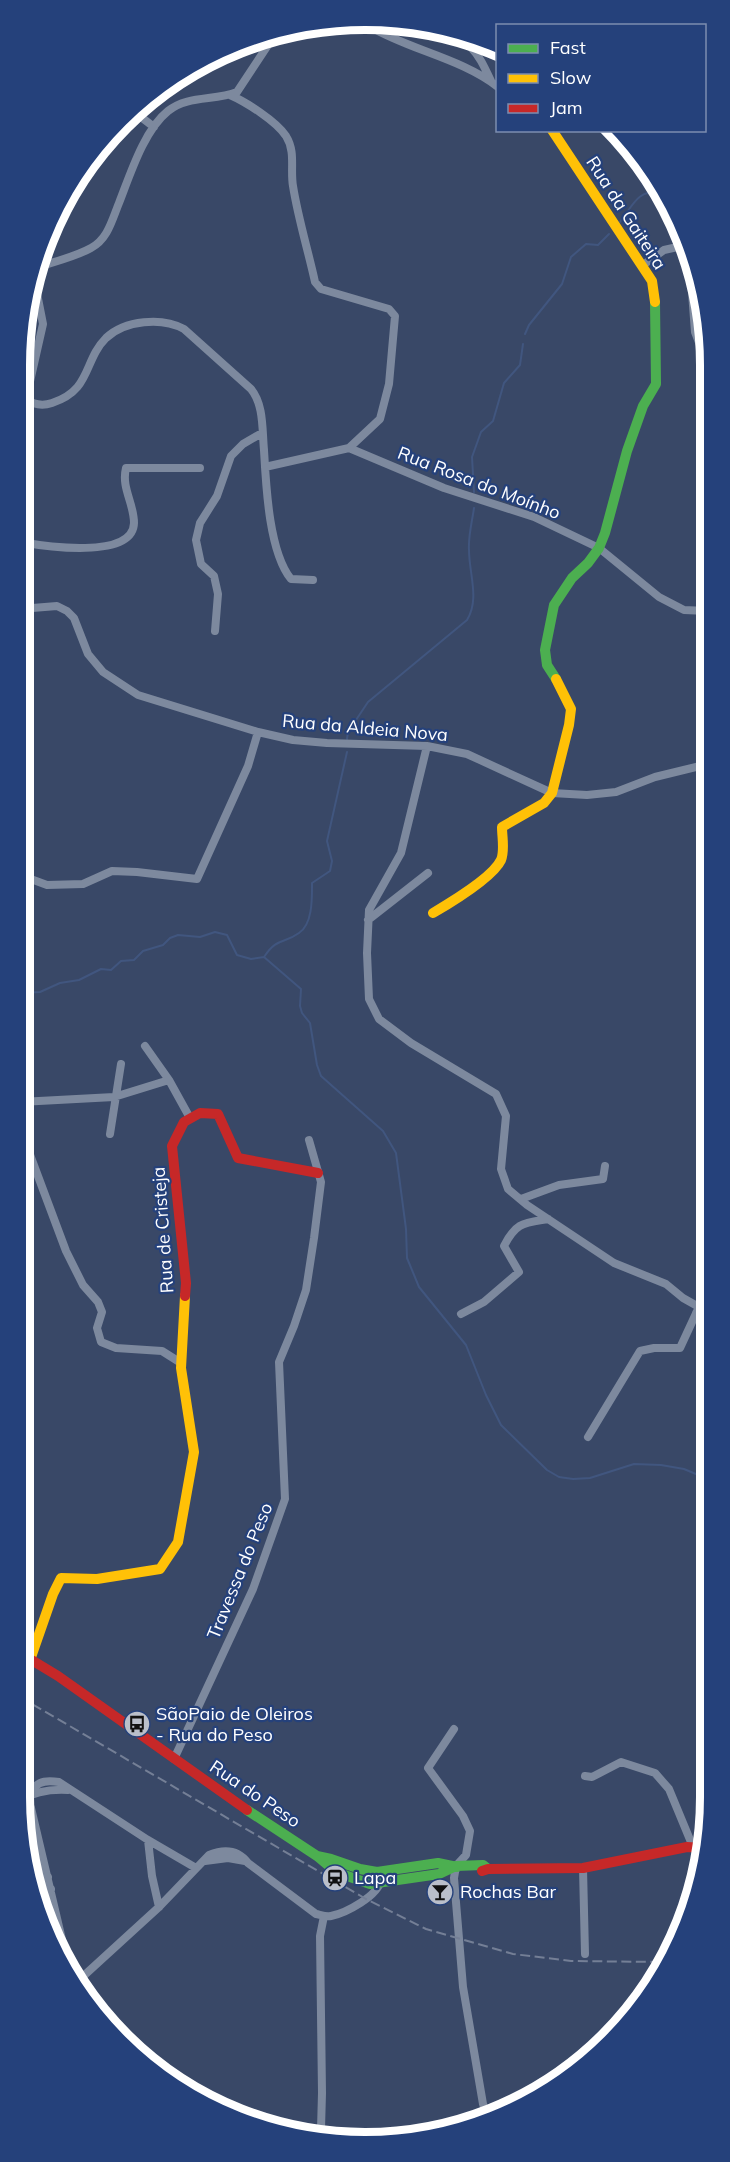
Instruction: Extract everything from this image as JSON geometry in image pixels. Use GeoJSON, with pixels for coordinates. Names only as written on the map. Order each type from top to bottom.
{"type":"FeatureCollection","features":[{"type":"Feature","properties":{"kind":"street"},"geometry":{"type":"LineString","coordinates":[[376,31],[390,39],[450,60],[494,84]]}},
{"type":"Feature","properties":{"kind":"street"},"geometry":{"type":"LineString","coordinates":[[46,264],[92,248],[106,236],[132,170],[154,127],[167,111],[184,101],[237,92],[269,44]]}},
{"type":"Feature","properties":{"kind":"street"},"geometry":{"type":"LineString","coordinates":[[472,48],[479,55],[494,84]]}},
{"type":"Feature","properties":{"kind":"street"},"geometry":{"type":"LineString","coordinates":[[230,95],[274,124],[286,136],[292,151],[292,184],[315,282],[321,290],[389,309],[395,316],[389,384],[380,419],[349,448],[265,467]]}},
{"type":"Feature","properties":{"kind":"street"},"geometry":{"type":"LineString","coordinates":[[140,116],[154,127]]}},
{"type":"Feature","properties":{"kind":"street","name":"Rua da Gaiteira"},"geometry":{"type":"LineString","coordinates":[[559,136],[652,281],[656,305],[656,384],[643,406],[631,440],[599,548]]}},
{"type":"Feature","properties":{"kind":"street"},"geometry":{"type":"LineString","coordinates":[[643,266],[664,250],[678,247]]}},
{"type":"Feature","properties":{"kind":"street"},"geometry":{"type":"LineString","coordinates":[[692,291],[695,332],[699,342]]}},
{"type":"Feature","properties":{"kind":"street"},"geometry":{"type":"LineString","coordinates":[[30,374],[43,324],[37,295]]}},
{"type":"Feature","properties":{"kind":"street"},"geometry":{"type":"LineString","coordinates":[[30,403],[49,404],[69,396],[84,379],[106,339],[120,328],[138,323],[173,323],[184,329],[258,398],[277,552],[284,570],[291,579],[313,580]]}},
{"type":"Feature","properties":{"kind":"street"},"geometry":{"type":"LineString","coordinates":[[215,631],[218,594],[214,576],[201,564],[196,540],[200,523],[217,496],[231,456],[243,444],[262,433]]}},
{"type":"Feature","properties":{"kind":"street","name":"Rua Rosa do Moínho"},"geometry":{"type":"LineString","coordinates":[[349,448],[444,488],[534,517],[599,548],[660,597],[684,610],[700,611]]}},
{"type":"Feature","properties":{"kind":"street"},"geometry":{"type":"LineString","coordinates":[[30,544],[81,548],[124,541],[131,534],[134,525],[133,513],[126,492],[124,477],[126,468],[200,468]]}},
{"type":"Feature","properties":{"kind":"street"},"geometry":{"type":"LineString","coordinates":[[433,913],[468,890],[496,866],[501,859],[502,826],[544,803],[552,793],[569,725],[570,709],[547,664],[545,650],[548,628],[554,604],[572,578],[588,563],[599,548]]}},
{"type":"Feature","properties":{"kind":"street","name":"Rua da Aldeia Nova"},"geometry":{"type":"LineString","coordinates":[[30,608],[57,606],[67,611],[74,618],[88,654],[98,666],[138,695],[258,732],[293,740],[427,746],[467,754],[552,793],[587,795],[616,792],[655,777],[700,766]]}},
{"type":"Feature","properties":{"kind":"street"},"geometry":{"type":"LineString","coordinates":[[30,879],[47,885],[83,884],[112,871],[197,879],[248,766],[258,732]]}},
{"type":"Feature","properties":{"kind":"street"},"geometry":{"type":"LineString","coordinates":[[427,746],[401,853],[369,910],[367,954],[369,999],[379,1019],[411,1043],[496,1094],[506,1116],[501,1169],[508,1189],[614,1263],[666,1284],[698,1310]]}},
{"type":"Feature","properties":{"kind":"street"},"geometry":{"type":"LineString","coordinates":[[368,920],[428,873]]}},
{"type":"Feature","properties":{"kind":"street"},"geometry":{"type":"LineString","coordinates":[[145,1046],[170,1080],[190,1118],[200,1113],[218,1114],[238,1158],[318,1173]]}},
{"type":"Feature","properties":{"kind":"street"},"geometry":{"type":"LineString","coordinates":[[110,1134],[121,1064]]}},
{"type":"Feature","properties":{"kind":"street"},"geometry":{"type":"LineString","coordinates":[[30,1101],[117,1096],[170,1080]]}},
{"type":"Feature","properties":{"kind":"street","name":"Rua de Cristeja"},"geometry":{"type":"LineString","coordinates":[[30,1660],[52,1594],[61,1578],[97,1579],[160,1569],[178,1542],[194,1452],[181,1363],[186,1283],[172,1146],[184,1122],[190,1118]]}},
{"type":"Feature","properties":{"kind":"street","name":"Travessa do Peso"},"geometry":{"type":"LineString","coordinates":[[174,1759],[253,1589],[285,1499],[279,1362],[306,1290],[321,1182],[309,1140]]}},
{"type":"Feature","properties":{"kind":"street"},"geometry":{"type":"LineString","coordinates":[[30,1155],[66,1251],[83,1285],[98,1302],[102,1312],[97,1328],[101,1342],[116,1348],[162,1351],[181,1363]]}},
{"type":"Feature","properties":{"kind":"street"},"geometry":{"type":"LineString","coordinates":[[521,1199],[560,1185],[603,1179],[605,1166]]}},
{"type":"Feature","properties":{"kind":"street"},"geometry":{"type":"LineString","coordinates":[[461,1314],[484,1302],[519,1272],[504,1246],[511,1232],[521,1223],[548,1219]]}},
{"type":"Feature","properties":{"kind":"street"},"geometry":{"type":"LineString","coordinates":[[588,1437],[640,1351],[654,1348],[680,1348],[700,1308]]}},
{"type":"Feature","properties":{"kind":"street","name":"Rua do Peso"},"geometry":{"type":"LineString","coordinates":[[30,1660],[58,1676],[174,1759],[317,1856],[327,1857],[381,1877],[438,1863],[456,1866],[483,1865],[488,1869],[583,1868],[687,1847],[696,1848]]}},
{"type":"Feature","properties":{"kind":"street"},"geometry":{"type":"LineString","coordinates":[[454,1729],[428,1768],[463,1816],[470,1832],[466,1855],[456,1866],[454,1878],[463,1987],[485,2109]]}},
{"type":"Feature","properties":{"kind":"street"},"geometry":{"type":"LineString","coordinates":[[585,1776],[592,1777],[621,1762],[655,1773],[669,1789],[697,1843]]}},
{"type":"Feature","properties":{"kind":"street"},"geometry":{"type":"LineString","coordinates":[[30,1796],[54,1789],[69,1790],[196,1868]]}},
{"type":"Feature","properties":{"kind":"street"},"geometry":{"type":"LineString","coordinates":[[30,1807],[62,1938]]}},
{"type":"Feature","properties":{"kind":"street"},"geometry":{"type":"LineString","coordinates":[[148,1840],[152,1876],[159,1907]]}},
{"type":"Feature","properties":{"kind":"street"},"geometry":{"type":"LineString","coordinates":[[83,1978],[159,1907],[205,1860],[228,1858],[248,1863],[316,1914],[324,1916],[332,1916],[366,1899],[376,1892],[381,1877]]}},
{"type":"Feature","properties":{"kind":"street"},"geometry":{"type":"LineString","coordinates":[[583,1868],[585,1954]]}},
{"type":"Feature","properties":{"kind":"street"},"geometry":{"type":"LineString","coordinates":[[40,1879],[48,1877]]}},
{"type":"Feature","properties":{"kind":"street"},"geometry":{"type":"LineString","coordinates":[[43,1891],[51,1889]]}},
{"type":"Feature","properties":{"kind":"street"},"geometry":{"type":"LineString","coordinates":[[321,2129],[320,1936],[324,1916]]}},
{"type":"Feature","properties":{"kind":"waterway"},"geometry":{"type":"LineString","coordinates":[[620,222],[641,196],[652,192]]}},
{"type":"Feature","properties":{"kind":"waterway"},"geometry":{"type":"LineString","coordinates":[[525,334],[529,325],[562,284],[571,257],[586,244],[598,245],[609,234]]}},
{"type":"Feature","properties":{"kind":"waterway"},"geometry":{"type":"LineString","coordinates":[[474,492],[472,457],[481,432],[493,421],[504,383],[520,365],[523,344]]}},
{"type":"Feature","properties":{"kind":"waterway"},"geometry":{"type":"LineString","coordinates":[[347,739],[348,732],[368,702],[467,620],[473,604],[469,545],[474,508]]}},
{"type":"Feature","properties":{"kind":"waterway"},"geometry":{"type":"LineString","coordinates":[[264,957],[273,946],[304,929],[311,910],[312,883],[330,871],[332,861],[327,841],[347,752]]}},
{"type":"Feature","properties":{"kind":"waterway"},"geometry":{"type":"LineString","coordinates":[[30,992],[40,992],[60,983],[79,980],[101,969],[111,970],[121,961],[134,960],[143,951],[163,945],[170,938],[178,935],[200,937],[215,932],[227,935],[237,955],[251,959],[264,957]]}},
{"type":"Feature","properties":{"kind":"waterway"},"geometry":{"type":"LineString","coordinates":[[264,957],[301,989],[300,1006],[302,1013],[310,1023],[321,1076],[383,1131],[396,1153],[406,1229],[407,1258],[419,1287],[466,1345],[501,1425],[547,1470],[559,1477],[590,1478],[634,1464],[684,1469],[700,1476]]}},
{"type":"Feature","properties":{"kind":"railway"},"geometry":{"type":"LineString","coordinates":[[30,1703],[366,1899],[426,1929],[513,1954],[571,1961],[656,1962]]}},
{"type":"Feature","properties":{"kind":"traffic: fast"},"geometry":{"type":"LineString","coordinates":[[556,679],[547,665],[545,650],[554,605],[572,578],[588,563],[599,548],[627,451],[643,406],[656,384],[655,302]]}},
{"type":"Feature","properties":{"kind":"traffic: fast"},"geometry":{"type":"LineString","coordinates":[[247,1810],[317,1856],[336,1872],[370,1884],[439,1874],[456,1866],[483,1865],[488,1869]]}},
{"type":"Feature","properties":{"kind":"traffic: fast"},"geometry":{"type":"LineString","coordinates":[[317,1856],[377,1872],[438,1863],[457,1867]]}},
{"type":"Feature","properties":{"kind":"traffic: slow"},"geometry":{"type":"LineString","coordinates":[[553,132],[652,281],[655,302]]}},
{"type":"Feature","properties":{"kind":"traffic: slow"},"geometry":{"type":"LineString","coordinates":[[433,913],[470,889],[496,867],[502,856],[502,827],[544,803],[552,793],[571,709],[556,679]]}},
{"type":"Feature","properties":{"kind":"traffic: slow"},"geometry":{"type":"LineString","coordinates":[[30,1660],[53,1594],[61,1578],[97,1579],[160,1569],[178,1542],[194,1452],[181,1368],[185,1296]]}},
{"type":"Feature","properties":{"kind":"traffic: jam"},"geometry":{"type":"LineString","coordinates":[[185,1296],[186,1283],[172,1146],[184,1122],[200,1113],[218,1114],[238,1158],[318,1173]]}},
{"type":"Feature","properties":{"kind":"traffic: jam"},"geometry":{"type":"LineString","coordinates":[[30,1659],[58,1676],[247,1810]]}},
{"type":"Feature","properties":{"kind":"traffic: jam"},"geometry":{"type":"LineString","coordinates":[[482,1871],[488,1869],[583,1868],[687,1847],[696,1848]]}},
{"type":"Feature","properties":{"kind":"place","name":"SãoPaio de Oleiros - Rua do Peso"},"geometry":{"type":"Point","coordinates":[137,1724]}},
{"type":"Feature","properties":{"kind":"place","name":"Lapa"},"geometry":{"type":"Point","coordinates":[335,1878]}},
{"type":"Feature","properties":{"kind":"place","name":"Rochas Bar"},"geometry":{"type":"Point","coordinates":[440,1892]}}]}
